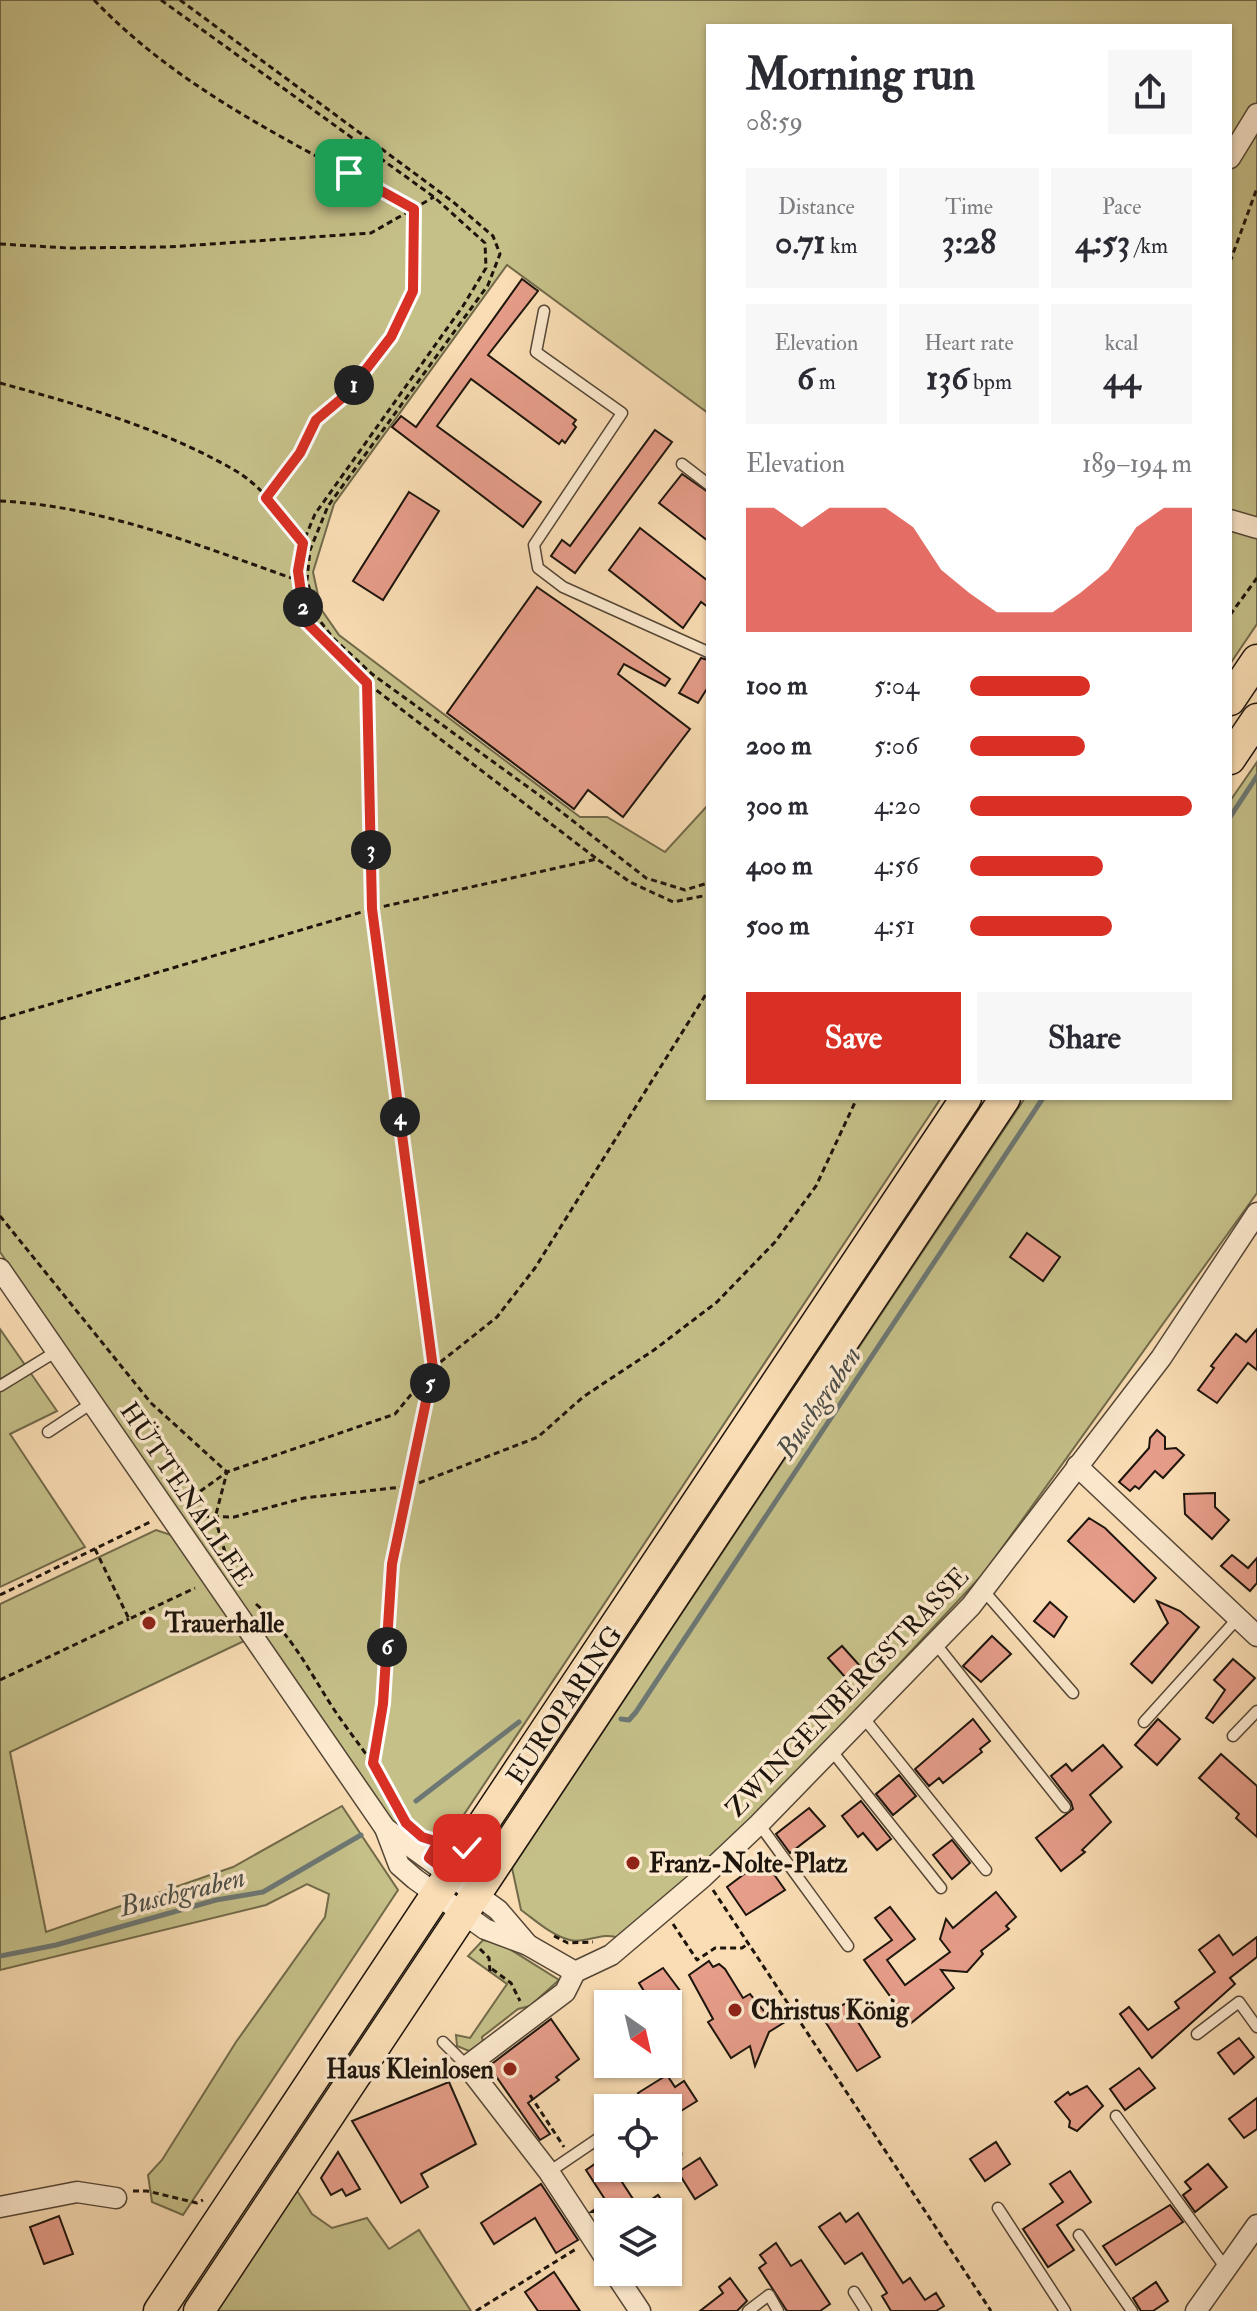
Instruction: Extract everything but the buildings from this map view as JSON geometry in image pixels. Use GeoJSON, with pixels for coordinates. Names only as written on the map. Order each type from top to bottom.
{"type":"FeatureCollection","features":[{"type":"Feature","properties":{"kind":"main road"},"geometry":{"type":"LineString","coordinates":[[1232,697],[1257,660]]}},
{"type":"Feature","properties":{"kind":"main road"},"geometry":{"type":"LineString","coordinates":[[1232,756],[1257,719]]}},
{"type":"Feature","properties":{"kind":"main road","name":"EUROPARING"},"geometry":{"type":"LineString","coordinates":[[159,2311],[965,1100]]}},
{"type":"Feature","properties":{"kind":"main road","name":"EUROPARING"},"geometry":{"type":"LineString","coordinates":[[199,2311],[1004,1100]]}},
{"type":"Feature","properties":{"kind":"street"},"geometry":{"type":"LineString","coordinates":[[1232,155],[1257,114]]}},
{"type":"Feature","properties":{"kind":"street"},"geometry":{"type":"LineString","coordinates":[[1232,521],[1257,528]]}},
{"type":"Feature","properties":{"kind":"street","name":"ZWINGENBERGSTRASSE"},"geometry":{"type":"LineString","coordinates":[[467,2066],[565,1992],[575,1972],[621,1947],[703,1877],[759,1824],[935,1643],[983,1590],[1161,1358],[1257,1213]]}},
{"type":"Feature","properties":{"kind":"street","name":"HÜTTENALLEE"},"geometry":{"type":"LineString","coordinates":[[0,1269],[169,1514],[220,1572],[385,1828],[399,1865],[443,1884],[470,1903]]}},
{"type":"Feature","properties":{"kind":"street"},"geometry":{"type":"LineString","coordinates":[[1077,1466],[1257,1636]]}},
{"type":"Feature","properties":{"kind":"street"},"geometry":{"type":"LineString","coordinates":[[470,1903],[485,1929],[528,1945],[575,1972]]}},
{"type":"Feature","properties":{"kind":"street"},"geometry":{"type":"LineString","coordinates":[[467,2066],[549,2172],[594,2241]]}},
{"type":"Feature","properties":{"kind":"street"},"geometry":{"type":"LineString","coordinates":[[0,2207],[77,2192],[116,2198]]}},
{"type":"Feature","properties":{"kind":"street"},"geometry":{"type":"LineString","coordinates":[[1196,2311],[1257,2225]]}},
{"type":"Feature","properties":{"kind":"street"},"geometry":{"type":"LineString","coordinates":[[623,2286],[640,2311]]}},
{"type":"Feature","properties":{"kind":"lane"},"geometry":{"type":"LineString","coordinates":[[544,311],[536,352],[622,413],[534,545],[538,568],[563,587],[706,651]]}},
{"type":"Feature","properties":{"kind":"lane"},"geometry":{"type":"LineString","coordinates":[[682,464],[706,482]]}},
{"type":"Feature","properties":{"kind":"lane"},"geometry":{"type":"LineString","coordinates":[[0,1386],[57,1351]]}},
{"type":"Feature","properties":{"kind":"lane"},"geometry":{"type":"LineString","coordinates":[[48,1432],[92,1403]]}},
{"type":"Feature","properties":{"kind":"lane"},"geometry":{"type":"LineString","coordinates":[[983,1590],[1073,1693]]}},
{"type":"Feature","properties":{"kind":"lane"},"geometry":{"type":"LineString","coordinates":[[1144,1722],[1237,1619]]}},
{"type":"Feature","properties":{"kind":"lane"},"geometry":{"type":"LineString","coordinates":[[935,1643],[1065,1807]]}},
{"type":"Feature","properties":{"kind":"lane"},"geometry":{"type":"LineString","coordinates":[[1233,1736],[1257,1711]]}},
{"type":"Feature","properties":{"kind":"lane"},"geometry":{"type":"LineString","coordinates":[[863,1717],[986,1870]]}},
{"type":"Feature","properties":{"kind":"lane"},"geometry":{"type":"LineString","coordinates":[[831,1750],[941,1888]]}},
{"type":"Feature","properties":{"kind":"lane"},"geometry":{"type":"LineString","coordinates":[[759,1824],[848,1946]]}},
{"type":"Feature","properties":{"kind":"lane"},"geometry":{"type":"LineString","coordinates":[[1197,2034],[1239,2002],[1257,2027]]}},
{"type":"Feature","properties":{"kind":"lane"},"geometry":{"type":"LineString","coordinates":[[443,2042],[467,2066]]}},
{"type":"Feature","properties":{"kind":"lane"},"geometry":{"type":"LineString","coordinates":[[1116,2116],[1225,2267]]}},
{"type":"Feature","properties":{"kind":"lane"},"geometry":{"type":"LineString","coordinates":[[549,2172],[594,2141]]}},
{"type":"Feature","properties":{"kind":"lane"},"geometry":{"type":"LineString","coordinates":[[998,2208],[1065,2311]]}},
{"type":"Feature","properties":{"kind":"lane"},"geometry":{"type":"LineString","coordinates":[[1079,2235],[1132,2311]]}},
{"type":"Feature","properties":{"kind":"lane"},"geometry":{"type":"LineString","coordinates":[[854,2292],[866,2311]]}},
{"type":"Feature","properties":{"kind":"lane"},"geometry":{"type":"LineString","coordinates":[[748,2311],[769,2295],[778,2311]]}},
{"type":"Feature","properties":{"kind":"path"},"geometry":{"type":"LineString","coordinates":[[94,0],[151,55],[203,93],[414,209]]}},
{"type":"Feature","properties":{"kind":"path"},"geometry":{"type":"LineString","coordinates":[[161,0],[434,197],[485,243],[486,268],[315,514],[303,543],[300,581],[305,621],[367,683],[630,882],[673,902],[706,895]]}},
{"type":"Feature","properties":{"kind":"path"},"geometry":{"type":"LineString","coordinates":[[180,0],[452,201],[493,236],[500,254],[488,285],[328,506],[310,550],[307,580],[317,617],[333,638],[372,674],[550,803],[646,878],[685,890],[706,884]]}},
{"type":"Feature","properties":{"kind":"path"},"geometry":{"type":"LineString","coordinates":[[1232,257],[1257,188]]}},
{"type":"Feature","properties":{"kind":"path"},"geometry":{"type":"LineString","coordinates":[[0,244],[68,248],[168,247],[371,233],[434,197]]}},
{"type":"Feature","properties":{"kind":"path"},"geometry":{"type":"LineString","coordinates":[[266,498],[300,453],[316,420],[347,394],[391,337],[413,291],[414,209]]}},
{"type":"Feature","properties":{"kind":"path"},"geometry":{"type":"LineString","coordinates":[[0,383],[136,425],[239,472],[266,498],[303,543]]}},
{"type":"Feature","properties":{"kind":"path"},"geometry":{"type":"LineString","coordinates":[[0,501],[39,503],[153,529],[300,581]]}},
{"type":"Feature","properties":{"kind":"path"},"geometry":{"type":"LineString","coordinates":[[1232,612],[1257,578]]}},
{"type":"Feature","properties":{"kind":"path"},"geometry":{"type":"LineString","coordinates":[[367,683],[372,909],[433,1368],[411,1486],[392,1564],[383,1704],[373,1763]]}},
{"type":"Feature","properties":{"kind":"path"},"geometry":{"type":"LineString","coordinates":[[0,1019],[372,909],[597,859]]}},
{"type":"Feature","properties":{"kind":"path"},"geometry":{"type":"LineString","coordinates":[[0,1595],[169,1514],[227,1472],[395,1414],[433,1368],[497,1317],[535,1268],[706,994]]}},
{"type":"Feature","properties":{"kind":"path"},"geometry":{"type":"LineString","coordinates":[[215,1518],[234,1517],[304,1498],[411,1486],[538,1437],[583,1397],[654,1350],[717,1302],[775,1242],[816,1186],[856,1100]]}},
{"type":"Feature","properties":{"kind":"path"},"geometry":{"type":"LineString","coordinates":[[0,1216],[151,1403],[227,1472]]}},
{"type":"Feature","properties":{"kind":"path"},"geometry":{"type":"LineString","coordinates":[[0,1680],[197,1587],[220,1572],[215,1518],[227,1472]]}},
{"type":"Feature","properties":{"kind":"path"},"geometry":{"type":"LineString","coordinates":[[95,1549],[129,1619]]}},
{"type":"Feature","properties":{"kind":"path"},"geometry":{"type":"LineString","coordinates":[[249,1598],[286,1631],[334,1709],[373,1763],[406,1823]]}},
{"type":"Feature","properties":{"kind":"path"},"geometry":{"type":"LineString","coordinates":[[703,1877],[991,2311]]}},
{"type":"Feature","properties":{"kind":"path"},"geometry":{"type":"LineString","coordinates":[[664,1912],[697,1960],[715,1948],[742,1948],[749,1943]]}},
{"type":"Feature","properties":{"kind":"path"},"geometry":{"type":"LineString","coordinates":[[544,1931],[568,1943],[607,1938],[621,1947]]}},
{"type":"Feature","properties":{"kind":"path"},"geometry":{"type":"LineString","coordinates":[[474,1944],[489,1958],[491,1970],[511,1983],[531,2018]]}},
{"type":"Feature","properties":{"kind":"path"},"geometry":{"type":"LineString","coordinates":[[530,2095],[571,2157]]}},
{"type":"Feature","properties":{"kind":"path"},"geometry":{"type":"LineString","coordinates":[[116,2198],[136,2190],[197,2203],[213,2196]]}},
{"type":"Feature","properties":{"kind":"path"},"geometry":{"type":"LineString","coordinates":[[476,2311],[592,2238]]}},
{"type":"Feature","properties":{"kind":"shaded area"},"geometry":{"type":"Polygon","coordinates":[[[0,0],[1257,0],[1257,624],[1232,661],[1232,24],[706,24],[706,412],[507,265],[334,504],[313,572],[321,609],[339,635],[580,817],[607,817],[665,852],[706,807],[706,1100],[940,1100],[453,1831],[428,1835],[394,1823],[0,1252],[0,0]]]}},
{"type":"Feature","properties":{"kind":"shaded area"},"geometry":{"type":"Polygon","coordinates":[[[1257,762],[1257,1193],[984,1573],[775,1797],[690,1879],[619,1938],[607,1936],[576,1941],[550,1931],[521,1910],[512,1868],[1024,1100],[1232,1100],[1232,798],[1257,762]]]}},
{"type":"Feature","properties":{"kind":"shaded area"},"geometry":{"type":"Polygon","coordinates":[[[0,1329],[57,1411],[10,1434],[85,1547],[0,1587],[0,1329]]]}},
{"type":"Feature","properties":{"kind":"shaded area"},"geometry":{"type":"Polygon","coordinates":[[[156,1530],[174,1536],[244,1641],[10,1752],[46,1932],[233,1867],[342,1806],[398,1890],[183,2215],[152,2202],[148,2175],[162,2160],[236,2042],[325,1917],[329,1894],[307,1884],[266,1905],[0,1970],[0,1604],[156,1530]]]}},
{"type":"Feature","properties":{"kind":"shaded area"},"geometry":{"type":"Polygon","coordinates":[[[483,1940],[500,1943],[559,1980],[530,2006],[518,2009],[482,2037],[483,2042],[469,2051],[457,2046],[456,2035],[470,2038],[507,1984],[468,1956],[483,1940]]]}},
{"type":"Feature","properties":{"kind":"shaded area"},"geometry":{"type":"Polygon","coordinates":[[[296,2189],[312,2214],[332,2228],[367,2218],[389,2249],[419,2230],[471,2311],[214,2311],[296,2189]]]}},
{"type":"Feature","properties":{"kind":"waterway","name":"Buschgraben"},"geometry":{"type":"LineString","coordinates":[[1232,814],[1257,776]]}},
{"type":"Feature","properties":{"kind":"waterway","name":"Buschgraben"},"geometry":{"type":"LineString","coordinates":[[621,1719],[629,1720],[636,1712],[1042,1100]]}},
{"type":"Feature","properties":{"kind":"waterway","name":"Buschgraben"},"geometry":{"type":"LineString","coordinates":[[416,1801],[519,1722]]}},
{"type":"Feature","properties":{"kind":"waterway","name":"Buschgraben"},"geometry":{"type":"LineString","coordinates":[[0,1956],[56,1945],[216,1900],[263,1892],[361,1835]]}},
{"type":"Feature","properties":{"kind":"place","name":"Trauerhalle"},"geometry":{"type":"Point","coordinates":[149,1623]}},
{"type":"Feature","properties":{"kind":"place","name":"Franz-Nolte-Platz"},"geometry":{"type":"Point","coordinates":[633,1863]}},
{"type":"Feature","properties":{"kind":"place","name":"Christus König"},"geometry":{"type":"Point","coordinates":[735,2010]}},
{"type":"Feature","properties":{"kind":"place","name":"Haus Kleinlosen"},"geometry":{"type":"Point","coordinates":[510,2069]}},
{"type":"Feature","properties":{"kind":"route"},"geometry":{"type":"LineString","coordinates":[[349,173],[414,209],[416,249],[413,291],[391,337],[347,394],[316,420],[300,453],[266,498],[282,513],[303,543],[298,571],[305,621],[367,683],[372,909],[433,1368],[411,1486],[392,1564],[383,1704],[373,1763],[413,1832],[438,1842],[429,1858],[450,1874],[467,1848]]}}]}
